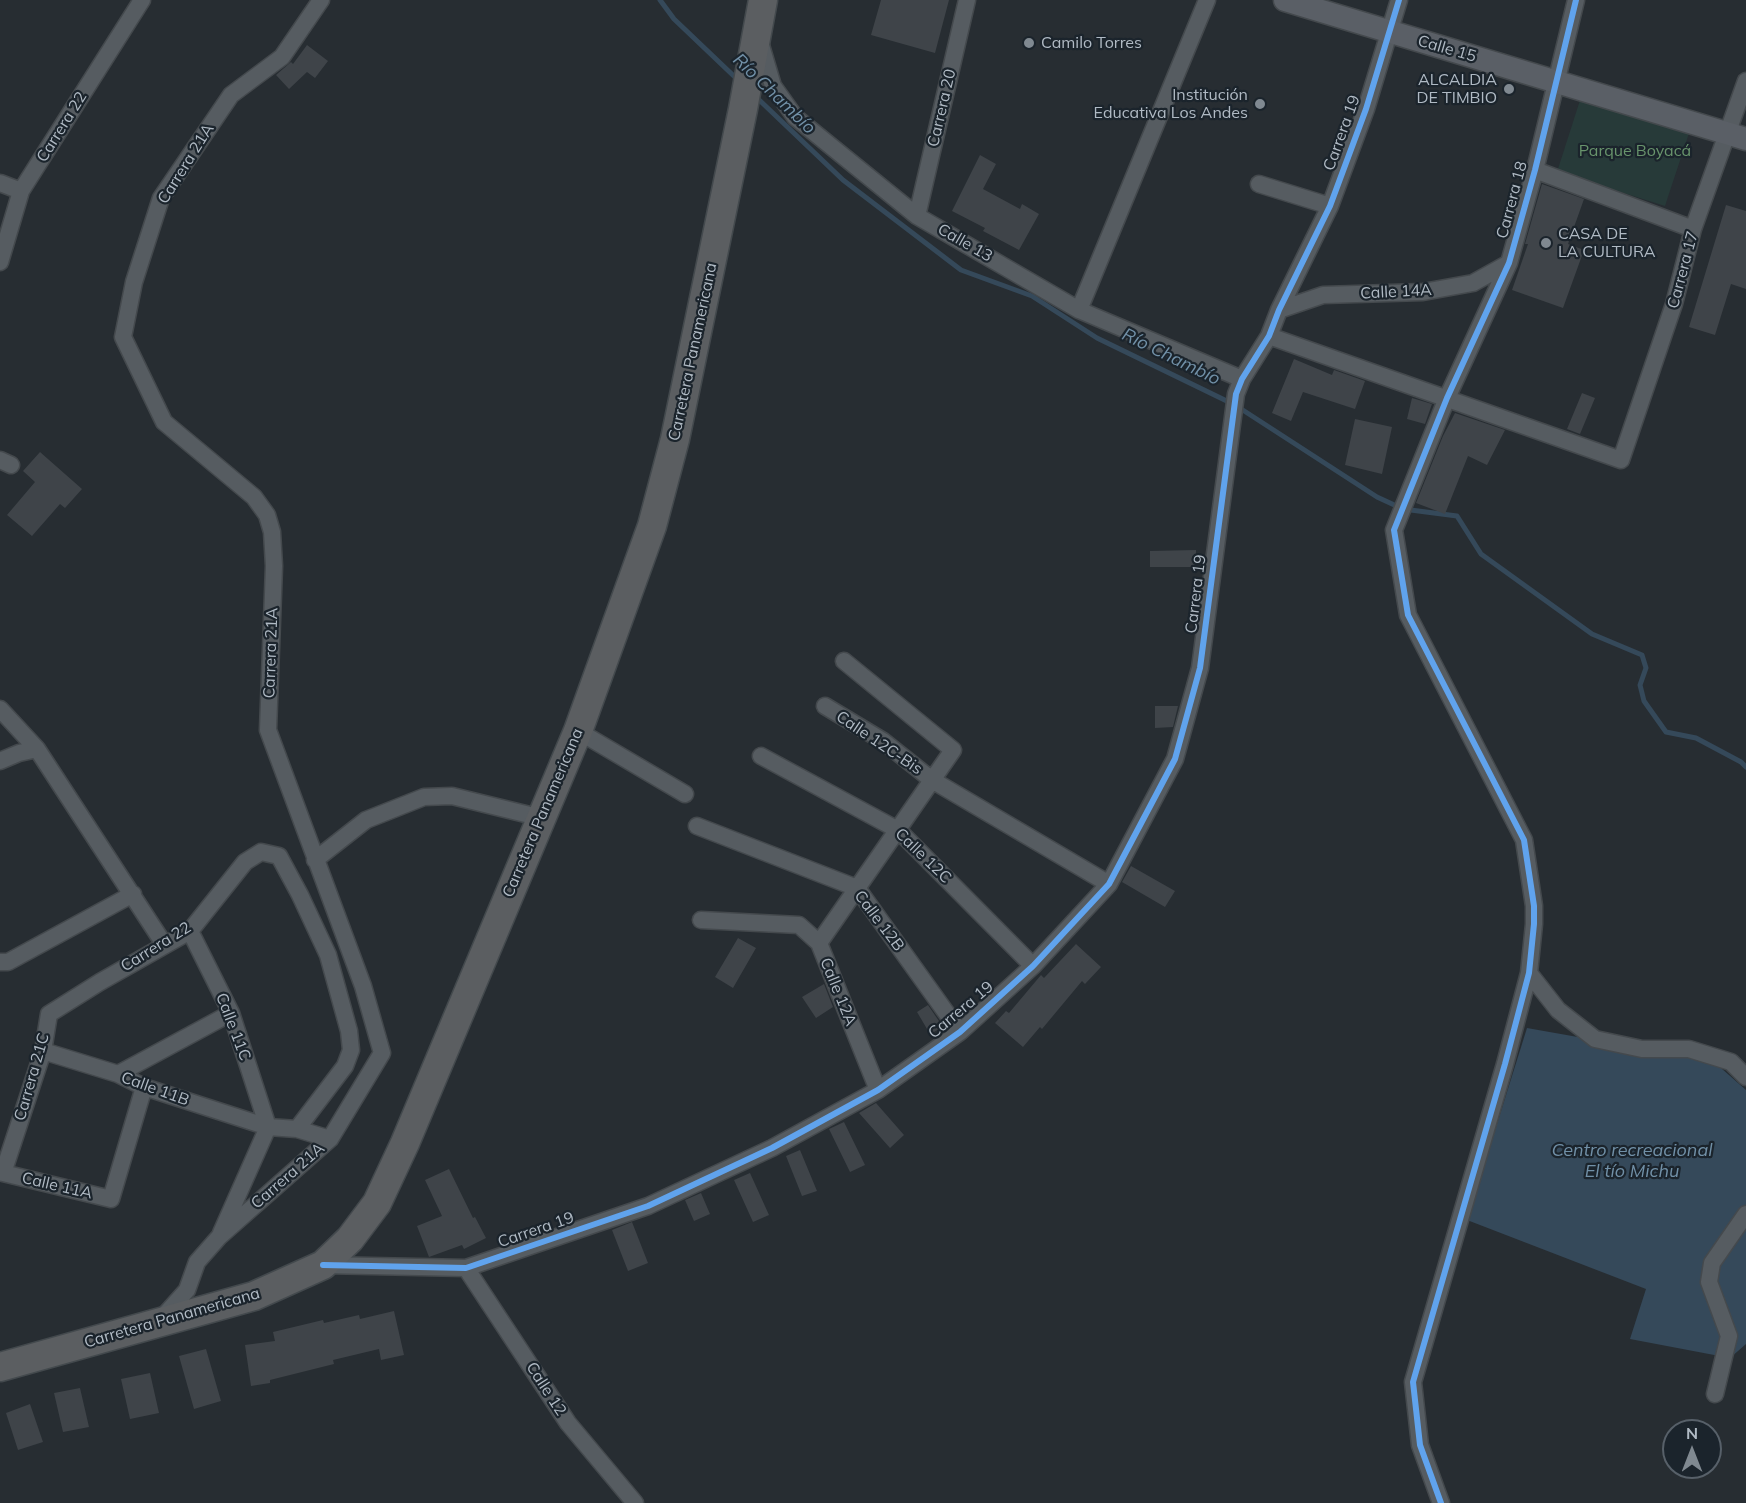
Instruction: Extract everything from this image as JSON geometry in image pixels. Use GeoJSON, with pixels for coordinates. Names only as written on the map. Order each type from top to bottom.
{"type":"FeatureCollection","features":[{"type":"Feature","properties":{"kind":"highway","name":"Carretera Panamericana"},"geometry":{"type":"LineString","coordinates":[[0,1367],[255,1296],[323,1265],[351,1239],[377,1203],[405,1143],[578,731],[652,526],[675,439],[743,109],[763,0]]}},
{"type":"Feature","properties":{"kind":"main road","name":"Calle 15"},"geometry":{"type":"LineString","coordinates":[[1286,0],[1737,136]]}},
{"type":"Feature","properties":{"kind":"street","name":"Carrera 22"},"geometry":{"type":"LineString","coordinates":[[0,262],[21,191],[142,0]]}},
{"type":"Feature","properties":{"kind":"street","name":"Carrera 21A"},"geometry":{"type":"LineString","coordinates":[[158,1322],[187,1290],[196,1262],[219,1237],[330,1139],[382,1053],[363,986],[268,730],[274,566],[272,532],[267,515],[255,497],[164,422],[123,337],[134,282],[161,198],[231,95],[282,57],[321,0]]}},
{"type":"Feature","properties":{"kind":"street","name":"Carrera 20"},"geometry":{"type":"LineString","coordinates":[[917,216],[967,0]]}},
{"type":"Feature","properties":{"kind":"street"},"geometry":{"type":"LineString","coordinates":[[1079,310],[1207,0]]}},
{"type":"Feature","properties":{"kind":"street","name":"Carrera 19"},"geometry":{"type":"LineString","coordinates":[[323,1265],[466,1268],[648,1206],[772,1148],[878,1090],[960,1032],[1033,966],[1109,885],[1174,759],[1200,668],[1232,415],[1239,387],[1269,336],[1330,206],[1366,109],[1399,0]]}},
{"type":"Feature","properties":{"kind":"street","name":"Carrera 18"},"geometry":{"type":"LineString","coordinates":[[1529,973],[1534,906],[1524,840],[1408,615],[1394,530],[1447,398],[1509,262],[1535,170],[1576,0]]}},
{"type":"Feature","properties":{"kind":"street","name":"Calle 13"},"geometry":{"type":"LineString","coordinates":[[757,29],[773,87],[795,117],[917,216],[1079,310],[1239,387]]}},
{"type":"Feature","properties":{"kind":"street","name":"Carrera 17"},"geometry":{"type":"LineString","coordinates":[[1447,398],[1621,460],[1674,304],[1694,229],[1737,136],[1746,81]]}},
{"type":"Feature","properties":{"kind":"street"},"geometry":{"type":"LineString","coordinates":[[1535,170],[1694,229]]}},
{"type":"Feature","properties":{"kind":"street"},"geometry":{"type":"LineString","coordinates":[[0,183],[21,191]]}},
{"type":"Feature","properties":{"kind":"street"},"geometry":{"type":"LineString","coordinates":[[1259,184],[1330,206]]}},
{"type":"Feature","properties":{"kind":"street","name":"Calle 14A"},"geometry":{"type":"LineString","coordinates":[[1280,310],[1323,295],[1423,292],[1473,283],[1509,262]]}},
{"type":"Feature","properties":{"kind":"street"},"geometry":{"type":"LineString","coordinates":[[1269,336],[1447,398]]}},
{"type":"Feature","properties":{"kind":"street"},"geometry":{"type":"LineString","coordinates":[[819,943],[953,750],[843,661]]}},
{"type":"Feature","properties":{"kind":"street","name":"Calle 12C-Bis"},"geometry":{"type":"LineString","coordinates":[[825,706],[883,741],[932,780],[1109,885]]}},
{"type":"Feature","properties":{"kind":"street"},"geometry":{"type":"LineString","coordinates":[[0,709],[37,749],[164,944]]}},
{"type":"Feature","properties":{"kind":"street"},"geometry":{"type":"LineString","coordinates":[[578,731],[685,794]]}},
{"type":"Feature","properties":{"kind":"street"},"geometry":{"type":"LineString","coordinates":[[0,761],[37,749]]}},
{"type":"Feature","properties":{"kind":"street","name":"Calle 12C"},"geometry":{"type":"LineString","coordinates":[[761,756],[898,830],[1033,966]]}},
{"type":"Feature","properties":{"kind":"street"},"geometry":{"type":"LineString","coordinates":[[315,860],[366,820],[424,797],[452,796],[542,818]]}},
{"type":"Feature","properties":{"kind":"street","name":"Calle 12B"},"geometry":{"type":"LineString","coordinates":[[697,826],[857,888],[960,1032]]}},
{"type":"Feature","properties":{"kind":"street","name":"Carrera 22"},"geometry":{"type":"LineString","coordinates":[[49,1014],[164,944],[190,931],[245,862],[261,852],[279,856],[328,955],[349,1031],[351,1050],[345,1066],[297,1129]]}},
{"type":"Feature","properties":{"kind":"street"},"geometry":{"type":"LineString","coordinates":[[0,962],[8,962],[133,894]]}},
{"type":"Feature","properties":{"kind":"street","name":"Calle 12A"},"geometry":{"type":"LineString","coordinates":[[701,920],[799,925],[819,943],[878,1090]]}},
{"type":"Feature","properties":{"kind":"street","name":"Calle 11C"},"geometry":{"type":"LineString","coordinates":[[190,931],[231,1013],[268,1127]]}},
{"type":"Feature","properties":{"kind":"street"},"geometry":{"type":"LineString","coordinates":[[1529,973],[1558,1010],[1595,1039],[1642,1049],[1689,1049],[1731,1062],[1746,1077]]}},
{"type":"Feature","properties":{"kind":"street"},"geometry":{"type":"LineString","coordinates":[[1441,1503],[1420,1445],[1413,1382],[1496,1098],[1529,973]]}},
{"type":"Feature","properties":{"kind":"street"},"geometry":{"type":"LineString","coordinates":[[118,1074],[231,1013]]}},
{"type":"Feature","properties":{"kind":"street","name":"Carrera 21C"},"geometry":{"type":"LineString","coordinates":[[3,1173],[43,1050],[49,1014]]}},
{"type":"Feature","properties":{"kind":"street","name":"Calle 11B"},"geometry":{"type":"LineString","coordinates":[[43,1050],[118,1074],[144,1087],[268,1127],[297,1129],[330,1139]]}},
{"type":"Feature","properties":{"kind":"street","name":"Calle 11A"},"geometry":{"type":"LineString","coordinates":[[3,1173],[111,1199],[144,1087]]}},
{"type":"Feature","properties":{"kind":"street"},"geometry":{"type":"LineString","coordinates":[[219,1237],[268,1127]]}},
{"type":"Feature","properties":{"kind":"street"},"geometry":{"type":"LineString","coordinates":[[1715,1394],[1728,1336],[1709,1282],[1712,1263],[1746,1214]]}},
{"type":"Feature","properties":{"kind":"street","name":"Calle 12"},"geometry":{"type":"LineString","coordinates":[[466,1268],[568,1423],[635,1503]]}},
{"type":"Feature","properties":{"kind":"green space","name":"Parque Boyacá"},"geometry":{"type":"Polygon","coordinates":[[[1582,94],[1693,121],[1665,206],[1557,172],[1582,94]]]}},
{"type":"Feature","properties":{"kind":"water","name":"Centro recreacional El tío Michu"},"geometry":{"type":"Polygon","coordinates":[[[1527,1028],[1713,1061],[1746,1090],[1746,1344],[1730,1358],[1630,1339],[1646,1289],[1467,1220],[1527,1028]]]}},
{"type":"Feature","properties":{"kind":"building"},"geometry":{"type":"Polygon","coordinates":[[[881,0],[949,0],[935,53],[871,35],[881,0]]]}},
{"type":"Feature","properties":{"kind":"building"},"geometry":{"type":"Polygon","coordinates":[[[307,45],[328,61],[315,78],[307,72],[289,89],[276,75],[291,62],[293,64],[307,45]]]}},
{"type":"Feature","properties":{"kind":"building"},"geometry":{"type":"Polygon","coordinates":[[[980,155],[996,164],[983,189],[1020,209],[1022,204],[1039,214],[1019,250],[983,231],[985,228],[952,211],[980,155]]]}},
{"type":"Feature","properties":{"kind":"building","name":"CASA DE LA CULTURA"},"geometry":{"type":"Polygon","coordinates":[[[1542,184],[1584,199],[1568,244],[1584,250],[1563,308],[1512,290],[1528,244],[1525,244],[1542,184]]]}},
{"type":"Feature","properties":{"kind":"building"},"geometry":{"type":"Polygon","coordinates":[[[1726,205],[1746,211],[1746,289],[1731,284],[1715,335],[1689,327],[1726,205]]]}},
{"type":"Feature","properties":{"kind":"building"},"geometry":{"type":"Polygon","coordinates":[[[1294,359],[1332,375],[1334,370],[1365,381],[1355,409],[1303,392],[1291,421],[1272,413],[1294,359]]]}},
{"type":"Feature","properties":{"kind":"building"},"geometry":{"type":"Polygon","coordinates":[[[1582,393],[1595,398],[1580,434],[1567,429],[1582,393]]]}},
{"type":"Feature","properties":{"kind":"building"},"geometry":{"type":"Polygon","coordinates":[[[1412,398],[1432,404],[1425,424],[1407,419],[1412,398]]]}},
{"type":"Feature","properties":{"kind":"building"},"geometry":{"type":"Polygon","coordinates":[[[1455,413],[1505,430],[1487,465],[1468,456],[1445,514],[1416,503],[1443,436],[1455,413]]]}},
{"type":"Feature","properties":{"kind":"building"},"geometry":{"type":"Polygon","coordinates":[[[1355,419],[1392,427],[1382,474],[1345,465],[1355,419]]]}},
{"type":"Feature","properties":{"kind":"building"},"geometry":{"type":"Polygon","coordinates":[[[40,452],[82,489],[65,508],[60,504],[32,536],[7,515],[35,482],[23,471],[40,452]]]}},
{"type":"Feature","properties":{"kind":"building"},"geometry":{"type":"Polygon","coordinates":[[[1196,550],[1196,567],[1150,567],[1150,551],[1196,550]]]}},
{"type":"Feature","properties":{"kind":"building"},"geometry":{"type":"Polygon","coordinates":[[[1155,706],[1178,706],[1173,727],[1155,728],[1155,706]]]}},
{"type":"Feature","properties":{"kind":"building"},"geometry":{"type":"Polygon","coordinates":[[[1131,866],[1175,891],[1165,907],[1122,882],[1131,866]]]}},
{"type":"Feature","properties":{"kind":"building"},"geometry":{"type":"Polygon","coordinates":[[[738,938],[756,948],[733,988],[715,977],[738,938]]]}},
{"type":"Feature","properties":{"kind":"building"},"geometry":{"type":"Polygon","coordinates":[[[1076,944],[1101,967],[1085,984],[1082,981],[1042,1029],[1040,1027],[1023,1047],[995,1023],[1006,1011],[1009,1013],[1041,975],[1044,978],[1076,944]]]}},
{"type":"Feature","properties":{"kind":"building"},"geometry":{"type":"Polygon","coordinates":[[[824,984],[833,1007],[816,1018],[802,997],[824,984]]]}},
{"type":"Feature","properties":{"kind":"building"},"geometry":{"type":"Polygon","coordinates":[[[928,1005],[943,1027],[930,1034],[917,1012],[928,1005]]]}},
{"type":"Feature","properties":{"kind":"building"},"geometry":{"type":"Polygon","coordinates":[[[876,1103],[904,1135],[890,1148],[859,1113],[876,1103]]]}},
{"type":"Feature","properties":{"kind":"building"},"geometry":{"type":"Polygon","coordinates":[[[844,1122],[865,1165],[850,1172],[829,1129],[844,1122]]]}},
{"type":"Feature","properties":{"kind":"building"},"geometry":{"type":"Polygon","coordinates":[[[800,1150],[817,1191],[802,1196],[786,1156],[800,1150]]]}},
{"type":"Feature","properties":{"kind":"building"},"geometry":{"type":"Polygon","coordinates":[[[449,1169],[473,1218],[475,1217],[486,1238],[464,1249],[462,1245],[429,1257],[417,1226],[442,1216],[425,1180],[449,1169]]]}},
{"type":"Feature","properties":{"kind":"building"},"geometry":{"type":"Polygon","coordinates":[[[750,1173],[769,1215],[753,1222],[734,1180],[750,1173]]]}},
{"type":"Feature","properties":{"kind":"building"},"geometry":{"type":"Polygon","coordinates":[[[701,1193],[710,1214],[694,1221],[685,1200],[701,1193]]]}},
{"type":"Feature","properties":{"kind":"building"},"geometry":{"type":"Polygon","coordinates":[[[632,1222],[648,1263],[628,1271],[612,1230],[632,1222]]]}},
{"type":"Feature","properties":{"kind":"building"},"geometry":{"type":"Polygon","coordinates":[[[394,1311],[404,1355],[381,1360],[379,1349],[333,1360],[334,1364],[270,1380],[270,1383],[251,1386],[245,1345],[275,1341],[273,1332],[323,1320],[324,1323],[359,1315],[360,1319],[394,1311]]]}},
{"type":"Feature","properties":{"kind":"building"},"geometry":{"type":"Polygon","coordinates":[[[206,1349],[221,1401],[194,1409],[179,1356],[206,1349]]]}},
{"type":"Feature","properties":{"kind":"building"},"geometry":{"type":"Polygon","coordinates":[[[150,1373],[159,1413],[130,1419],[121,1379],[150,1373]]]}},
{"type":"Feature","properties":{"kind":"building"},"geometry":{"type":"Polygon","coordinates":[[[80,1388],[89,1427],[63,1432],[54,1393],[80,1388]]]}},
{"type":"Feature","properties":{"kind":"building"},"geometry":{"type":"Polygon","coordinates":[[[30,1404],[43,1442],[18,1450],[6,1413],[30,1404]]]}},
{"type":"Feature","properties":{"kind":"waterway","name":"Río Chambío"},"geometry":{"type":"LineString","coordinates":[[660,0],[674,19],[738,80]]}},
{"type":"Feature","properties":{"kind":"waterway","name":"Río Chambío"},"geometry":{"type":"LineString","coordinates":[[754,95],[843,180],[961,270],[1032,296],[1097,338],[1235,405],[1377,497],[1403,509],[1457,516],[1481,554],[1592,634],[1642,655],[1646,668],[1640,685],[1644,701],[1666,732],[1696,738],[1741,762],[1746,767]]}},
{"type":"Feature","properties":{"kind":"cycle path"},"geometry":{"type":"LineString","coordinates":[[323,1265],[466,1268],[648,1206],[772,1148],[878,1090],[960,1032],[1033,966],[1109,884],[1175,759],[1200,668],[1236,394],[1242,379],[1269,336],[1279,310],[1330,206],[1366,109],[1399,0]]}},
{"type":"Feature","properties":{"kind":"cycle path"},"geometry":{"type":"LineString","coordinates":[[1441,1503],[1420,1445],[1413,1382],[1529,973],[1534,906],[1524,840],[1408,615],[1394,530],[1447,398],[1509,263],[1535,170],[1576,0]]}},
{"type":"Feature","properties":{"kind":"place","name":"Camilo Torres"},"geometry":{"type":"Point","coordinates":[1029,43]}},
{"type":"Feature","properties":{"kind":"place","name":"ALCALDIA DE TIMBIO"},"geometry":{"type":"Point","coordinates":[1509,89]}},
{"type":"Feature","properties":{"kind":"place","name":"Institución Educativa Los Andes"},"geometry":{"type":"Point","coordinates":[1260,104]}},
{"type":"Feature","properties":{"kind":"place","name":"CASA DE LA CULTURA"},"geometry":{"type":"Point","coordinates":[1546,243]}}]}
